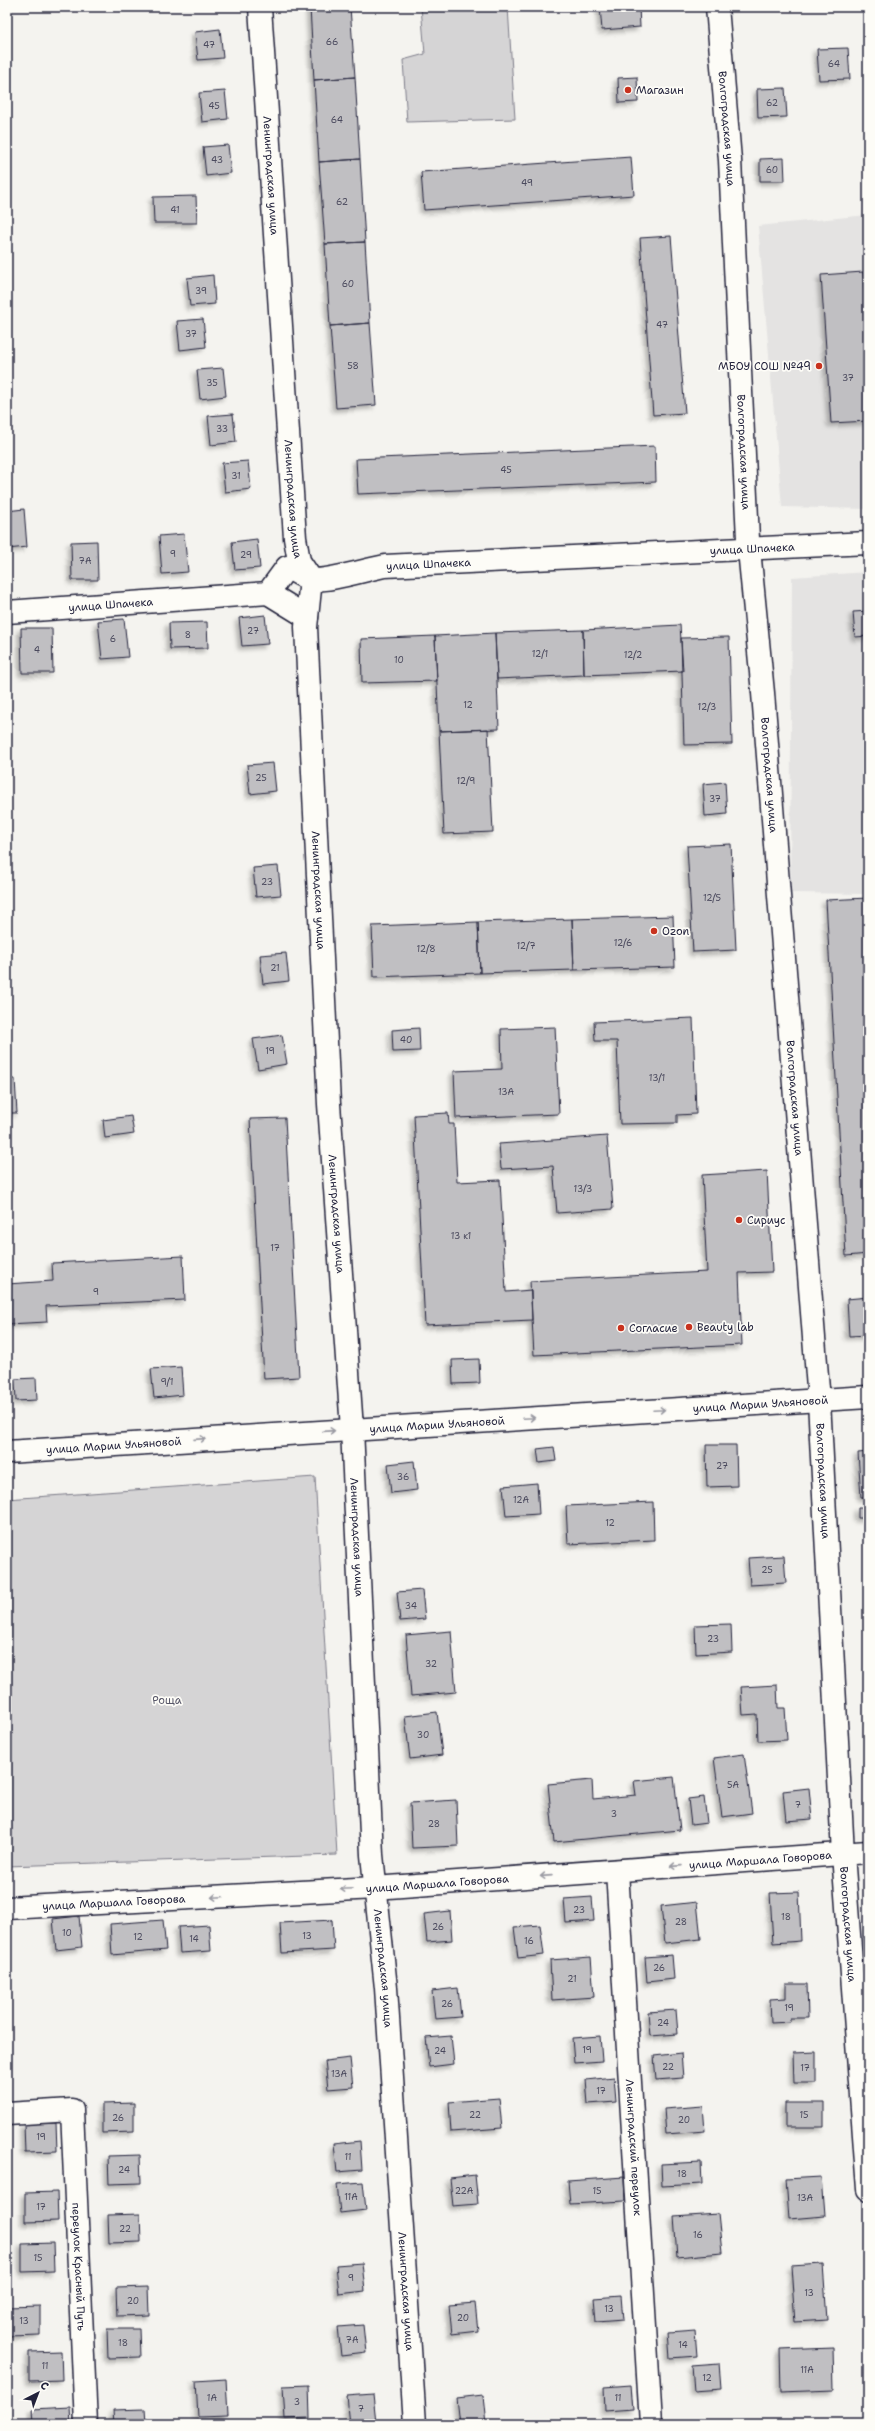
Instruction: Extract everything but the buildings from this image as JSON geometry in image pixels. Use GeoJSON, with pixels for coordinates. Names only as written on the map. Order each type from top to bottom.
{"type":"FeatureCollection","features":[{"type":"Feature","properties":{"kind":"street","name":"Ленинградская улица"},"geometry":{"type":"LineString","coordinates":[[260,7],[295,538],[299,561],[311,579],[307,617],[329,1104],[352,1429],[375,1888],[387,1996],[416,2424]]}},
{"type":"Feature","properties":{"kind":"street","name":"Волгоградская улица"},"geometry":{"type":"LineString","coordinates":[[717,7],[730,176],[748,548],[763,701],[819,1400],[843,1854],[868,2190]]}},
{"type":"Feature","properties":{"kind":"street","name":"улица Шпачека"},"geometry":{"type":"LineString","coordinates":[[7,612],[268,593],[287,567],[311,579],[335,578],[356,571],[385,566],[868,543]]}},
{"type":"Feature","properties":{"kind":"street"},"geometry":{"type":"LineString","coordinates":[[268,593],[307,617]]}},
{"type":"Feature","properties":{"kind":"street","name":"улица Марии Ульяновой"},"geometry":{"type":"LineString","coordinates":[[7,1452],[868,1397]]}},
{"type":"Feature","properties":{"kind":"street","name":"улица Маршала Говорова"},"geometry":{"type":"LineString","coordinates":[[7,1908],[375,1888],[868,1852]]}},
{"type":"Feature","properties":{"kind":"street","name":"Ленинградский переулок"},"geometry":{"type":"LineString","coordinates":[[617,1871],[651,2424]]}},
{"type":"Feature","properties":{"kind":"street","name":"переулок Красный Путь"},"geometry":{"type":"LineString","coordinates":[[7,2114],[72,2110],[86,2424]]}},
{"type":"Feature","properties":{"kind":"shaded area","name":"МБОУ СОШ №49"},"geometry":{"type":"Polygon","coordinates":[[[862,7],[868,7],[868,509],[782,507],[758,226],[867,215],[862,7]]]}},
{"type":"Feature","properties":{"kind":"shaded area"},"geometry":{"type":"Polygon","coordinates":[[[868,572],[868,894],[790,893],[792,577],[868,572]]]}},
{"type":"Feature","properties":{"kind":"green space"},"geometry":{"type":"Polygon","coordinates":[[[421,7],[508,7],[515,119],[407,122],[403,60],[425,54],[421,7]]]}},
{"type":"Feature","properties":{"kind":"green space","name":"Роща"},"geometry":{"type":"Polygon","coordinates":[[[315,1477],[337,1855],[7,1866],[7,1499],[315,1477]]]}},
{"type":"Feature","properties":{"kind":"place","name":"Магазин"},"geometry":{"type":"Point","coordinates":[628,90]}},
{"type":"Feature","properties":{"kind":"place","name":"МБОУ СОШ №49"},"geometry":{"type":"Point","coordinates":[819,366]}},
{"type":"Feature","properties":{"kind":"place","name":"Ozon"},"geometry":{"type":"Point","coordinates":[654,931]}},
{"type":"Feature","properties":{"kind":"place","name":"Сириус"},"geometry":{"type":"Point","coordinates":[739,1220]}},
{"type":"Feature","properties":{"kind":"place","name":"Beauty lab"},"geometry":{"type":"Point","coordinates":[689,1327]}},
{"type":"Feature","properties":{"kind":"place","name":"Согласие"},"geometry":{"type":"Point","coordinates":[621,1328]}}]}
